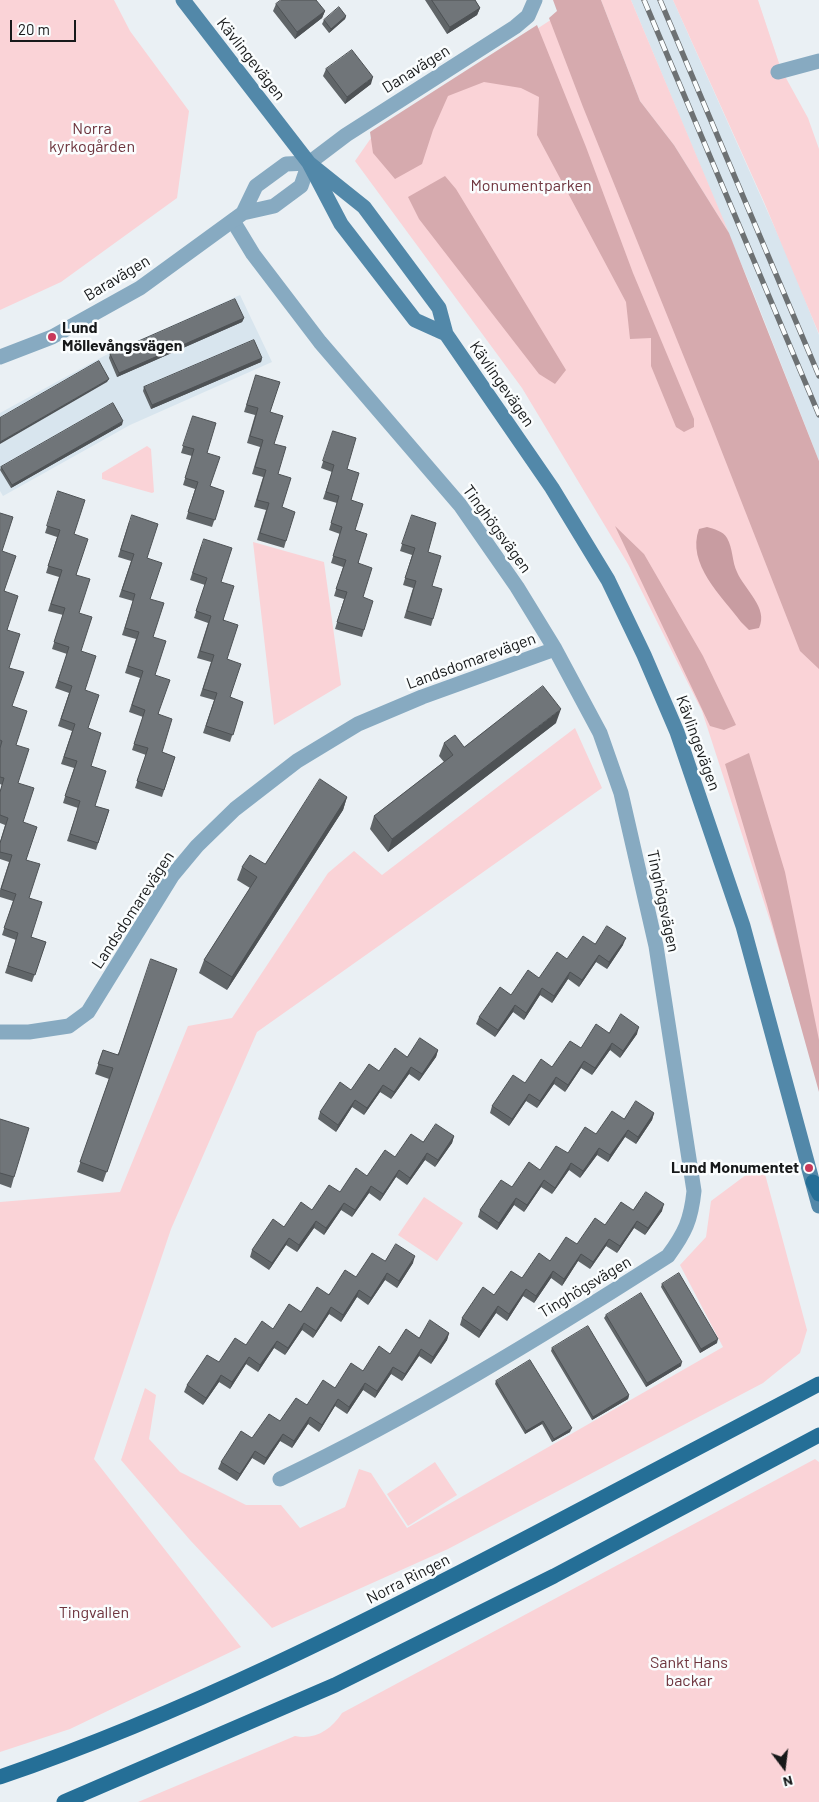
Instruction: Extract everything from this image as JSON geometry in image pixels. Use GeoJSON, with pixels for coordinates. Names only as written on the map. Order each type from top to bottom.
{"type":"FeatureCollection","features":[{"type":"Feature","properties":{"kind":"main road","name":"Kävlingevägen"},"geometry":{"type":"LineString","coordinates":[[183,0],[309,163],[341,224],[414,320],[446,334]]}},
{"type":"Feature","properties":{"kind":"main road","name":"Kävlingevägen"},"geometry":{"type":"LineString","coordinates":[[309,163],[364,207],[439,308],[446,334],[552,488],[608,580],[644,655],[677,732],[743,926],[816,1188],[819,1206]]}},
{"type":"Feature","properties":{"kind":"main road","name":"Norra Ringen"},"geometry":{"type":"LineString","coordinates":[[0,1777],[45,1761],[228,1687],[308,1650],[469,1568],[819,1384]]}},
{"type":"Feature","properties":{"kind":"main road"},"geometry":{"type":"LineString","coordinates":[[64,1802],[335,1685],[545,1580],[819,1435]]}},
{"type":"Feature","properties":{"kind":"street","name":"Danavägen"},"geometry":{"type":"LineString","coordinates":[[309,163],[346,135],[515,27],[528,16],[535,0]]}},
{"type":"Feature","properties":{"kind":"street"},"geometry":{"type":"LineString","coordinates":[[778,72],[819,61]]}},
{"type":"Feature","properties":{"kind":"street","name":"Baravägen"},"geometry":{"type":"LineString","coordinates":[[0,357],[52,337],[140,288],[238,217],[274,206],[301,186],[309,163],[286,164],[256,186],[238,217]]}},
{"type":"Feature","properties":{"kind":"street","name":"Tinghögsvägen"},"geometry":{"type":"LineString","coordinates":[[238,217],[253,254],[279,285],[320,342],[460,505],[518,587],[555,649],[600,734],[621,793],[656,946],[694,1191],[692,1216],[682,1237],[668,1256],[629,1282],[347,1447],[280,1479]]}},
{"type":"Feature","properties":{"kind":"street","name":"Landsdomarevägen"},"geometry":{"type":"LineString","coordinates":[[0,1032],[47,1031],[69,1026],[88,1012],[172,876],[184,861],[235,809],[297,761],[358,724],[394,708],[555,649]]}},
{"type":"Feature","properties":{"kind":"shaded area"},"geometry":{"type":"Polygon","coordinates":[[[553,0],[601,0],[640,101],[674,145],[729,233],[819,461],[819,669],[800,651],[583,107],[549,18],[557,11],[553,0]]]}},
{"type":"Feature","properties":{"kind":"shaded area"},"geometry":{"type":"Polygon","coordinates":[[[631,0],[673,0],[791,264],[819,335],[819,461],[753,292],[631,0]]]}},
{"type":"Feature","properties":{"kind":"shaded area"},"geometry":{"type":"Polygon","coordinates":[[[537,25],[586,147],[633,273],[694,419],[694,427],[684,432],[676,427],[651,366],[651,338],[630,339],[626,302],[537,135],[539,97],[521,88],[484,82],[448,96],[433,130],[422,164],[395,179],[373,153],[370,132],[537,25]]]}},
{"type":"Feature","properties":{"kind":"shaded area"},"geometry":{"type":"Polygon","coordinates":[[[445,176],[456,189],[566,370],[555,384],[539,374],[419,219],[408,197],[445,176]]]}},
{"type":"Feature","properties":{"kind":"shaded area"},"geometry":{"type":"Polygon","coordinates":[[[240,295],[272,362],[130,425],[3,496],[0,491],[0,413],[104,356],[240,295]]]}},
{"type":"Feature","properties":{"kind":"shaded area"},"geometry":{"type":"Polygon","coordinates":[[[615,526],[644,554],[703,656],[736,725],[724,730],[710,726],[615,526]]]}},
{"type":"Feature","properties":{"kind":"shaded area"},"geometry":{"type":"Polygon","coordinates":[[[707,527],[721,532],[727,538],[737,572],[761,613],[759,628],[749,630],[708,579],[697,555],[696,542],[699,529],[707,527]]]}},
{"type":"Feature","properties":{"kind":"shaded area"},"geometry":{"type":"Polygon","coordinates":[[[749,753],[785,872],[819,1040],[819,1092],[767,905],[725,764],[749,753]]]}},
{"type":"Feature","properties":{"kind":"green space","name":"Norra kyrkogården"},"geometry":{"type":"Polygon","coordinates":[[[0,0],[114,0],[130,31],[189,111],[177,198],[61,282],[0,310],[0,0]]]}},
{"type":"Feature","properties":{"kind":"green space","name":"Monumentparken"},"geometry":{"type":"Polygon","coordinates":[[[581,0],[819,516],[819,1085],[772,927],[702,711],[628,564],[522,388],[355,161],[371,138],[581,0]]]}},
{"type":"Feature","properties":{"kind":"green space"},"geometry":{"type":"Polygon","coordinates":[[[601,0],[631,0],[729,233],[674,145],[640,101],[601,0]]]}},
{"type":"Feature","properties":{"kind":"green space"},"geometry":{"type":"Polygon","coordinates":[[[673,0],[758,0],[781,69],[808,118],[819,149],[819,334],[764,202],[673,0]]]}},
{"type":"Feature","properties":{"kind":"green space"},"geometry":{"type":"Polygon","coordinates":[[[147,446],[151,449],[154,492],[102,479],[102,473],[147,446]]]}},
{"type":"Feature","properties":{"kind":"green space"},"geometry":{"type":"Polygon","coordinates":[[[253,542],[324,562],[341,685],[274,725],[253,542]]]}},
{"type":"Feature","properties":{"kind":"green space","name":"Tingvallen"},"geometry":{"type":"Polygon","coordinates":[[[575,728],[602,788],[257,1032],[171,1229],[94,1459],[241,1647],[70,1729],[0,1752],[0,1202],[120,1192],[188,1026],[232,1018],[328,873],[354,851],[382,875],[575,728]]]}},
{"type":"Feature","properties":{"kind":"green space"},"geometry":{"type":"Polygon","coordinates":[[[762,1163],[807,1330],[800,1353],[763,1383],[448,1549],[272,1628],[190,1540],[121,1460],[145,1388],[156,1395],[149,1439],[180,1472],[246,1505],[281,1505],[300,1528],[345,1507],[359,1469],[371,1473],[407,1528],[723,1347],[680,1265],[706,1237],[711,1201],[762,1163]]]}},
{"type":"Feature","properties":{"kind":"green space"},"geometry":{"type":"Polygon","coordinates":[[[424,1197],[463,1223],[437,1261],[398,1235],[424,1197]]]}},
{"type":"Feature","properties":{"kind":"green space","name":"Sankt Hans backar"},"geometry":{"type":"Polygon","coordinates":[[[815,1459],[819,1462],[819,1802],[138,1802],[295,1736],[316,1735],[328,1729],[342,1713],[815,1459]]]}},
{"type":"Feature","properties":{"kind":"green space"},"geometry":{"type":"Polygon","coordinates":[[[435,1462],[457,1495],[408,1526],[387,1494],[435,1462]]]}},
{"type":"Feature","properties":{"kind":"building"},"geometry":{"type":"Polygon","coordinates":[[[281,0],[316,0],[325,11],[297,32],[276,4],[281,0]]]}},
{"type":"Feature","properties":{"kind":"building"},"geometry":{"type":"Polygon","coordinates":[[[432,0],[475,0],[480,8],[450,27],[432,0]]]}},
{"type":"Feature","properties":{"kind":"building"},"geometry":{"type":"Polygon","coordinates":[[[339,7],[346,16],[331,29],[324,20],[339,7]]]}},
{"type":"Feature","properties":{"kind":"building"},"geometry":{"type":"Polygon","coordinates":[[[352,50],[373,77],[347,97],[326,69],[352,50]]]}},
{"type":"Feature","properties":{"kind":"building"},"geometry":{"type":"Polygon","coordinates":[[[235,299],[244,318],[119,373],[110,354],[235,299]]]}},
{"type":"Feature","properties":{"kind":"building"},"geometry":{"type":"Polygon","coordinates":[[[254,340],[262,358],[152,405],[144,387],[254,340]]]}},
{"type":"Feature","properties":{"kind":"building"},"geometry":{"type":"Polygon","coordinates":[[[99,361],[109,379],[0,442],[0,418],[99,361]]]}},
{"type":"Feature","properties":{"kind":"building"},"geometry":{"type":"Polygon","coordinates":[[[256,375],[280,382],[270,412],[283,416],[274,444],[286,447],[278,474],[291,478],[282,507],[295,512],[286,541],[260,533],[269,503],[257,500],[266,470],[255,467],[263,440],[250,436],[258,408],[247,405],[256,375]]]}},
{"type":"Feature","properties":{"kind":"building"},"geometry":{"type":"Polygon","coordinates":[[[113,403],[123,421],[12,485],[1,467],[113,403]]]}},
{"type":"Feature","properties":{"kind":"building"},"geometry":{"type":"Polygon","coordinates":[[[193,416],[216,423],[207,453],[220,457],[210,486],[224,491],[215,520],[188,512],[198,482],[185,478],[194,449],[183,446],[193,416]]]}},
{"type":"Feature","properties":{"kind":"building"},"geometry":{"type":"Polygon","coordinates":[[[333,431],[356,438],[347,469],[359,473],[351,500],[363,504],[355,530],[367,534],[358,563],[372,568],[363,597],[373,601],[364,630],[337,622],[347,592],[336,589],[346,560],[333,556],[342,527],[331,523],[339,496],[326,492],[334,465],[323,461],[333,431]]]}},
{"type":"Feature","properties":{"kind":"building"},"geometry":{"type":"Polygon","coordinates":[[[58,491],[85,500],[74,534],[88,539],[76,575],[90,579],[79,613],[92,617],[81,651],[96,656],[85,690],[99,695],[88,728],[101,733],[91,766],[106,771],[95,806],[109,810],[98,843],[70,834],[80,801],[65,796],[77,761],[64,757],[75,724],[61,719],[72,686],[58,681],[69,647],[54,642],[65,608],[51,604],[62,570],[48,566],[60,530],[47,526],[58,491]]]}},
{"type":"Feature","properties":{"kind":"building"},"geometry":{"type":"Polygon","coordinates":[[[0,513],[13,517],[2,551],[16,556],[4,591],[18,596],[7,630],[20,634],[9,668],[24,672],[12,706],[27,711],[16,745],[29,749],[18,783],[34,788],[23,822],[37,827],[26,860],[40,864],[29,898],[42,902],[31,937],[46,942],[35,975],[8,966],[18,933],[4,928],[16,894],[1,889],[12,855],[0,852],[0,843],[8,818],[0,815],[0,792],[4,778],[0,777],[0,748],[2,741],[0,740],[0,513]]]}},
{"type":"Feature","properties":{"kind":"building"},"geometry":{"type":"Polygon","coordinates":[[[132,515],[158,524],[147,558],[162,563],[150,599],[164,603],[153,637],[166,641],[155,675],[170,680],[158,714],[172,719],[162,752],[175,757],[164,790],[137,781],[148,748],[134,744],[145,710],[132,705],[143,671],[128,666],[139,632],[125,628],[135,594],[122,590],[134,554],[121,550],[132,515]]]}},
{"type":"Feature","properties":{"kind":"building"},"geometry":{"type":"Polygon","coordinates":[[[412,515],[436,523],[428,552],[441,556],[432,586],[442,589],[433,619],[407,611],[416,581],[405,578],[415,548],[402,544],[412,515]]]}},
{"type":"Feature","properties":{"kind":"building"},"geometry":{"type":"Polygon","coordinates":[[[204,539],[232,548],[221,582],[234,586],[223,620],[238,625],[227,659],[241,664],[230,697],[243,702],[233,735],[206,726],[217,693],[203,689],[214,655],[200,651],[211,616],[196,611],[207,578],[193,573],[204,539]]]}},
{"type":"Feature","properties":{"kind":"building"},"geometry":{"type":"Polygon","coordinates":[[[543,686],[561,709],[392,839],[374,816],[453,755],[444,743],[455,735],[464,747],[543,686]]]}},
{"type":"Feature","properties":{"kind":"building"},"geometry":{"type":"Polygon","coordinates":[[[320,779],[347,797],[232,977],[204,960],[257,877],[242,867],[250,855],[265,864],[320,779]]]}},
{"type":"Feature","properties":{"kind":"building"},"geometry":{"type":"Polygon","coordinates":[[[607,926],[626,938],[609,962],[599,955],[582,980],[570,972],[554,996],[542,988],[526,1013],[515,1005],[498,1030],[479,1017],[500,987],[511,995],[528,970],[539,978],[557,952],[567,959],[583,936],[595,944],[607,926]]]}},
{"type":"Feature","properties":{"kind":"building"},"geometry":{"type":"Polygon","coordinates":[[[151,959],[177,969],[107,1172],[80,1162],[113,1068],[98,1064],[103,1050],[118,1055],[151,959]]]}},
{"type":"Feature","properties":{"kind":"building"},"geometry":{"type":"Polygon","coordinates":[[[621,1014],[639,1027],[623,1051],[612,1043],[595,1068],[584,1061],[568,1085],[556,1077],[540,1101],[529,1094],[512,1119],[492,1106],[513,1075],[525,1083],[541,1059],[552,1067],[570,1041],[581,1048],[596,1024],[609,1033],[621,1014]]]}},
{"type":"Feature","properties":{"kind":"building"},"geometry":{"type":"Polygon","coordinates":[[[420,1038],[438,1050],[422,1074],[411,1067],[394,1092],[383,1085],[367,1108],[355,1100],[338,1125],[320,1112],[340,1082],[351,1090],[369,1064],[379,1071],[395,1048],[407,1057],[420,1038]]]}},
{"type":"Feature","properties":{"kind":"building"},"geometry":{"type":"Polygon","coordinates":[[[636,1101],[654,1113],[638,1137],[628,1130],[610,1155],[599,1148],[583,1171],[571,1163],[555,1188],[544,1180],[527,1205],[516,1198],[499,1223],[480,1210],[501,1180],[512,1187],[529,1162],[540,1170],[556,1146],[568,1153],[585,1127],[596,1134],[612,1111],[624,1119],[636,1101]]]}},
{"type":"Feature","properties":{"kind":"building"},"geometry":{"type":"Polygon","coordinates":[[[0,1119],[29,1128],[14,1177],[0,1173],[0,1119]]]}},
{"type":"Feature","properties":{"kind":"building"},"geometry":{"type":"Polygon","coordinates":[[[436,1124],[454,1136],[438,1160],[427,1153],[410,1178],[399,1170],[383,1194],[371,1186],[355,1210],[344,1203],[326,1228],[316,1221],[299,1245],[289,1238],[272,1263],[252,1250],[273,1219],[284,1227],[301,1202],[312,1210],[329,1185],[340,1192],[356,1168],[367,1176],[385,1150],[395,1157],[411,1134],[423,1142],[436,1124]]]}},
{"type":"Feature","properties":{"kind":"building"},"geometry":{"type":"Polygon","coordinates":[[[646,1192],[664,1204],[648,1228],[637,1221],[620,1246],[609,1239],[593,1262],[581,1254],[564,1279],[553,1271],[536,1296],[526,1289],[509,1314],[498,1306],[481,1331],[462,1318],[483,1287],[494,1295],[511,1271],[522,1278],[539,1253],[550,1261],[566,1237],[577,1244],[595,1218],[605,1225],[621,1202],[633,1210],[646,1192]]]}},
{"type":"Feature","properties":{"kind":"building"},"geometry":{"type":"Polygon","coordinates":[[[396,1244],[415,1256],[399,1281],[387,1273],[371,1298],[359,1290],[343,1315],[331,1307],[316,1331],[304,1323],[288,1348],[277,1341],[260,1365],[249,1357],[232,1382],[221,1375],[206,1398],[187,1385],[207,1355],[219,1362],[235,1338],[246,1345],[262,1321],[273,1329],[289,1304],[301,1312],[317,1287],[329,1295],[345,1270],[356,1277],[372,1253],[385,1261],[396,1244]]]}},
{"type":"Feature","properties":{"kind":"building"},"geometry":{"type":"Polygon","coordinates":[[[679,1273],[718,1339],[701,1349],[662,1284],[679,1273]]]}},
{"type":"Feature","properties":{"kind":"building"},"geometry":{"type":"Polygon","coordinates":[[[641,1293],[682,1362],[647,1383],[606,1315],[641,1293]]]}},
{"type":"Feature","properties":{"kind":"building"},"geometry":{"type":"Polygon","coordinates":[[[430,1320],[449,1333],[433,1357],[421,1349],[405,1374],[393,1367],[377,1391],[365,1383],[349,1407],[338,1399],[322,1425],[310,1417],[294,1441],[283,1434],[266,1458],[255,1451],[240,1474],[221,1462],[241,1431],[252,1438],[269,1414],[280,1421],[296,1398],[307,1405],[323,1380],[335,1388],[351,1363],[363,1371],[379,1346],[390,1354],[406,1329],[419,1338],[430,1320]]]}},
{"type":"Feature","properties":{"kind":"building"},"geometry":{"type":"Polygon","coordinates":[[[588,1326],[629,1395],[593,1417],[552,1348],[588,1326]]]}},
{"type":"Feature","properties":{"kind":"building"},"geometry":{"type":"Polygon","coordinates":[[[530,1360],[572,1428],[554,1439],[543,1421],[526,1431],[496,1381],[530,1360]]]}},
{"type":"Feature","properties":{"kind":"railway"},"geometry":{"type":"LineString","coordinates":[[644,0],[819,415]]}},
{"type":"Feature","properties":{"kind":"railway"},"geometry":{"type":"LineString","coordinates":[[660,0],[819,376]]}},
{"type":"Feature","properties":{"kind":"place","name":"Lund Möllevångsvägen"},"geometry":{"type":"Point","coordinates":[52,337]}},
{"type":"Feature","properties":{"kind":"place","name":"Lund Monumentet"},"geometry":{"type":"Point","coordinates":[809,1168]}}]}
